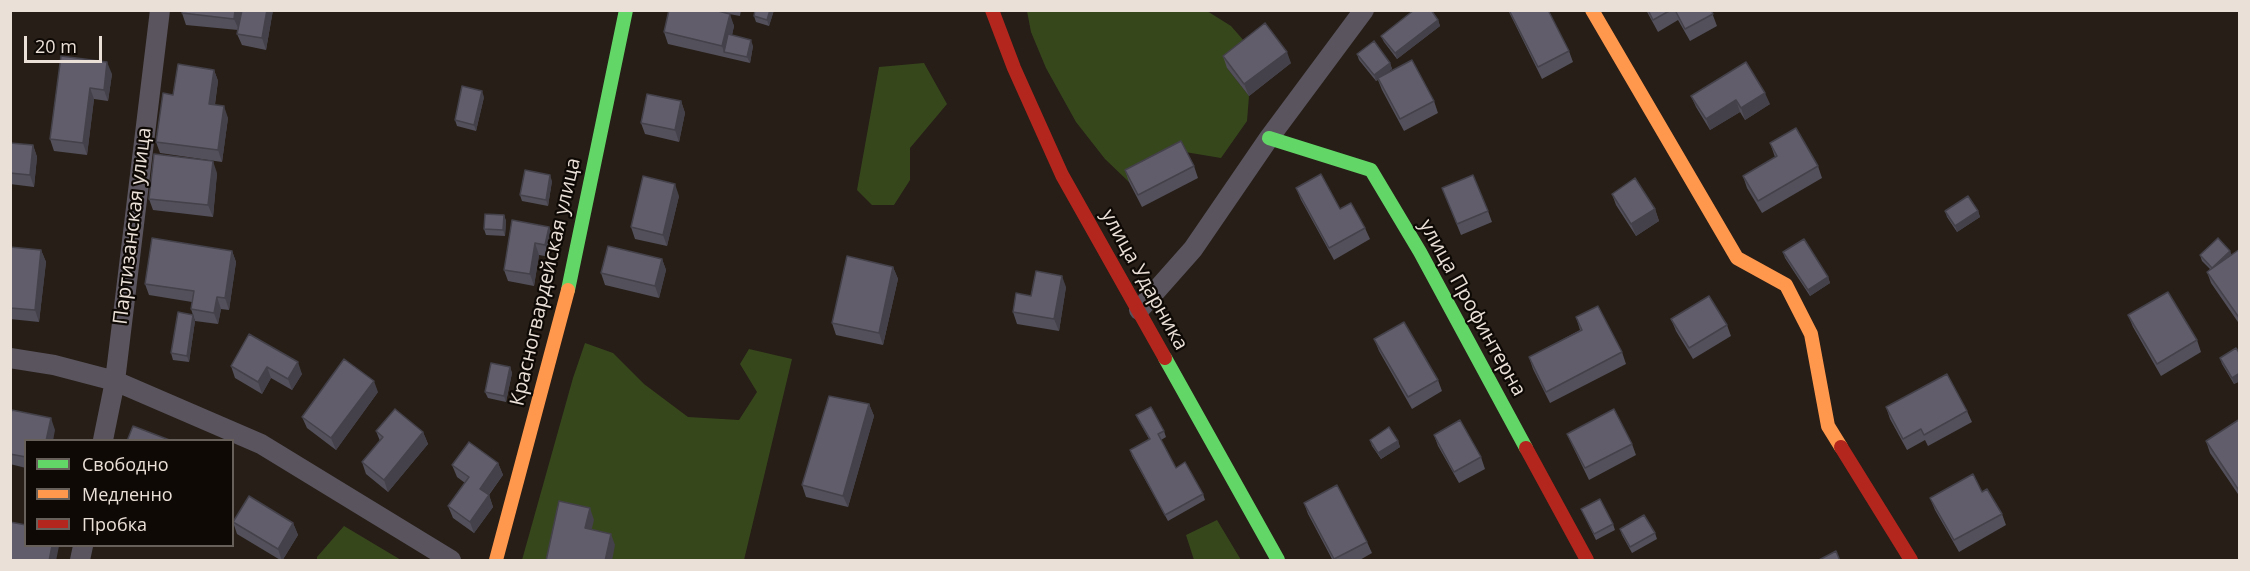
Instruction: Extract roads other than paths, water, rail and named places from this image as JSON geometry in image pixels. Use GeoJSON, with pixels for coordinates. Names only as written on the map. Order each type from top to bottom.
{"type":"FeatureCollection","features":[{"type":"Feature","properties":{"kind":"street","name":"Партизанская улица"},"geometry":{"type":"LineString","coordinates":[[103,439],[115,381],[159,10]]}},
{"type":"Feature","properties":{"kind":"street","name":"Красногвардейская улица"},"geometry":{"type":"LineString","coordinates":[[496,561],[564,309],[626,10]]}},
{"type":"Feature","properties":{"kind":"street","name":"улица Ударника"},"geometry":{"type":"LineString","coordinates":[[992,10],[1014,68],[1062,175],[1278,561]]}},
{"type":"Feature","properties":{"kind":"street"},"geometry":{"type":"LineString","coordinates":[[1139,310],[1193,249],[1269,138],[1364,10]]}},
{"type":"Feature","properties":{"kind":"street"},"geometry":{"type":"LineString","coordinates":[[1592,10],[1737,258],[1786,285],[1811,334],[1828,426],[1911,561]]}},
{"type":"Feature","properties":{"kind":"street","name":"улица Профинтерна"},"geometry":{"type":"LineString","coordinates":[[1269,138],[1371,170],[1420,252],[1587,561]]}},
{"type":"Feature","properties":{"kind":"street"},"geometry":{"type":"LineString","coordinates":[[10,358],[54,365],[115,381],[261,444],[451,561]]}}]}
